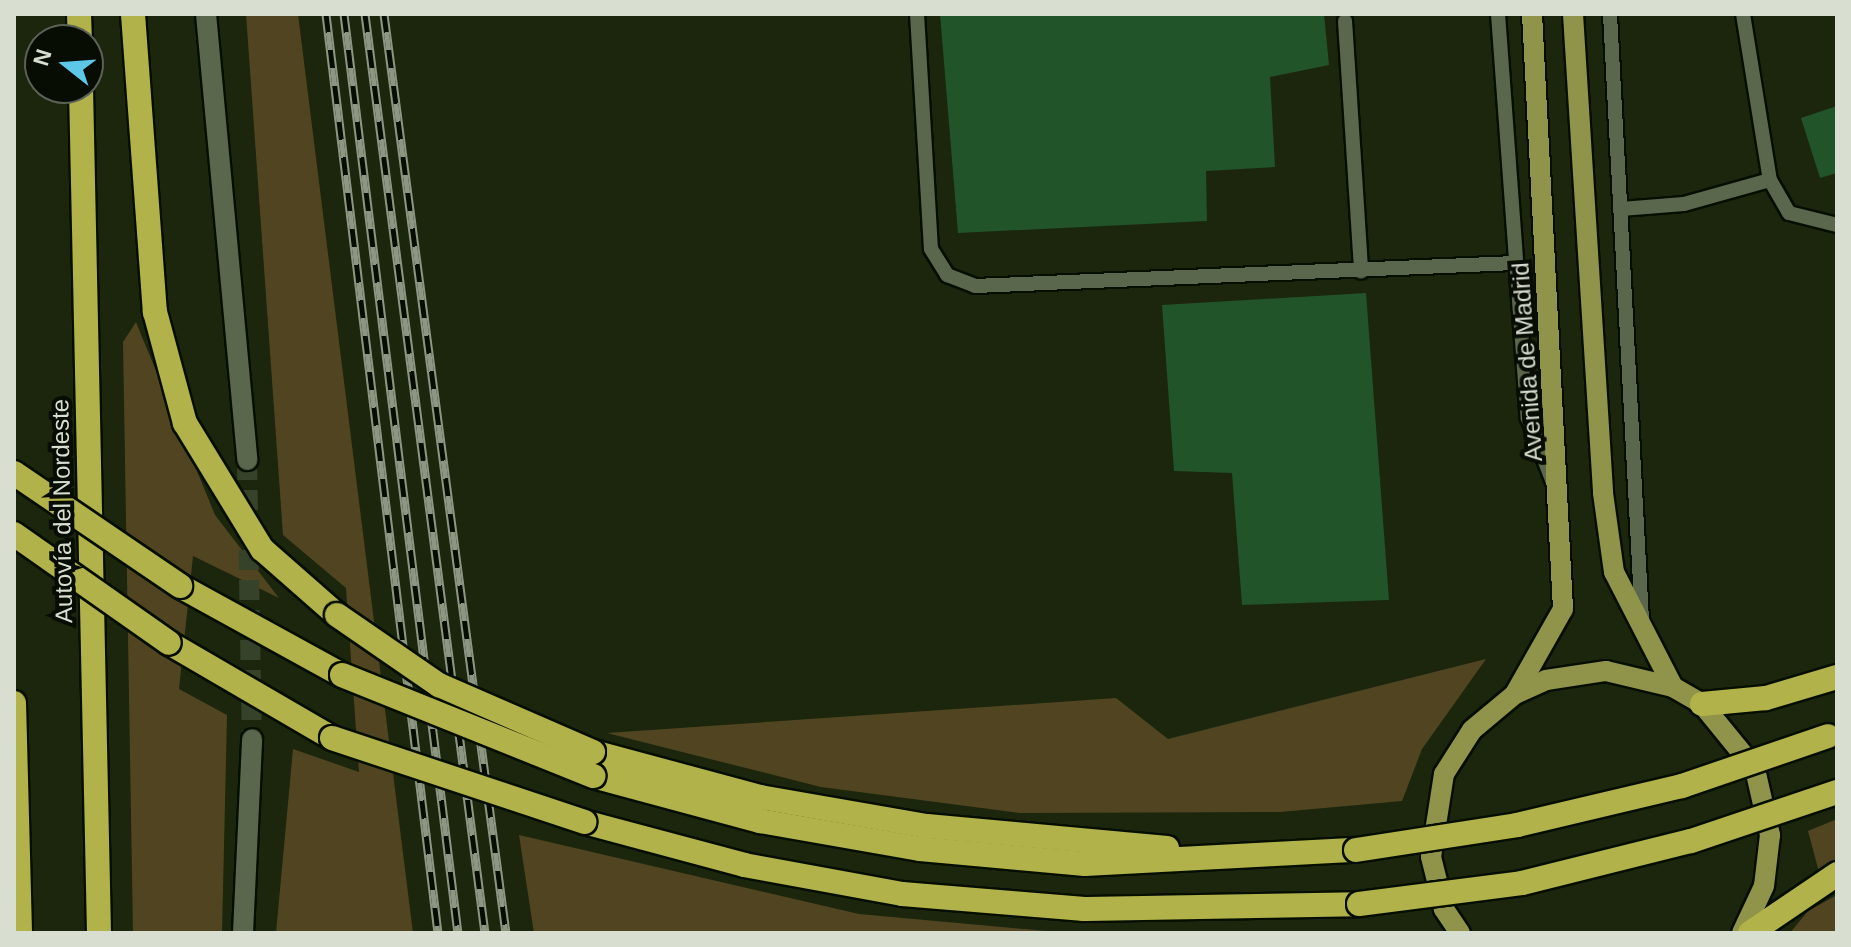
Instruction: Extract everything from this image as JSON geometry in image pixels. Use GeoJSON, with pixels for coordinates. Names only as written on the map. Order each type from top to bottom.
{"type":"FeatureCollection","features":[{"type":"Feature","properties":{"kind":"highway"},"geometry":{"type":"LineString","coordinates":[[133,14],[155,312],[185,423],[262,549],[337,615],[439,685],[593,764]]}},
{"type":"Feature","properties":{"kind":"highway","name":"Autovía del Nordeste"},"geometry":{"type":"LineString","coordinates":[[81,104],[99,933]]}},
{"type":"Feature","properties":{"kind":"highway"},"geometry":{"type":"LineString","coordinates":[[14,473],[180,586],[342,675],[760,821],[920,849],[1085,864],[1356,850],[1517,825],[1682,786],[1833,734]]}},
{"type":"Feature","properties":{"kind":"highway"},"geometry":{"type":"LineString","coordinates":[[14,534],[169,643],[332,738],[584,822],[744,865],[902,894],[1084,909],[1359,904],[1537,879],[1691,841],[1837,792]]}},
{"type":"Feature","properties":{"kind":"highway"},"geometry":{"type":"LineString","coordinates":[[1702,704],[1766,698],[1837,677]]}},
{"type":"Feature","properties":{"kind":"highway"},"geometry":{"type":"LineString","coordinates":[[14,703],[20,933]]}},
{"type":"Feature","properties":{"kind":"highway"},"geometry":{"type":"LineString","coordinates":[[1750,933],[1837,874]]}},
{"type":"Feature","properties":{"kind":"main road","name":"Avenida de Madrid"},"geometry":{"type":"LineString","coordinates":[[1515,694],[1563,609],[1562,500],[1532,14]]}},
{"type":"Feature","properties":{"kind":"main road"},"geometry":{"type":"LineString","coordinates":[[1573,14],[1603,493],[1614,572],[1673,687]]}},
{"type":"Feature","properties":{"kind":"main road"},"geometry":{"type":"LineString","coordinates":[[1460,933],[1444,909],[1431,857],[1433,810],[1472,730],[1515,694],[1546,680],[1606,671],[1673,687],[1702,704],[1755,769],[1770,835],[1764,886],[1742,933]]}},
{"type":"Feature","properties":{"kind":"street"},"geometry":{"type":"LineString","coordinates":[[206,14],[247,460]]}},
{"type":"Feature","properties":{"kind":"street"},"geometry":{"type":"LineString","coordinates":[[243,933],[252,739]]}},
{"type":"Feature","properties":{"kind":"lane"},"geometry":{"type":"LineString","coordinates":[[917,14],[931,249],[947,275],[975,286],[1514,263]]}},
{"type":"Feature","properties":{"kind":"lane"},"geometry":{"type":"LineString","coordinates":[[1498,14],[1514,263],[1528,418],[1562,500]]}},
{"type":"Feature","properties":{"kind":"lane"},"geometry":{"type":"LineString","coordinates":[[1610,14],[1643,633]]}},
{"type":"Feature","properties":{"kind":"lane"},"geometry":{"type":"LineString","coordinates":[[1743,14],[1770,180],[1789,213],[1837,225]]}},
{"type":"Feature","properties":{"kind":"lane"},"geometry":{"type":"LineString","coordinates":[[1345,21],[1361,271]]}},
{"type":"Feature","properties":{"kind":"lane"},"geometry":{"type":"LineString","coordinates":[[1621,209],[1684,204],[1770,180]]}},
{"type":"Feature","properties":{"kind":"shaded area"},"geometry":{"type":"Polygon","coordinates":[[[246,14],[298,14],[413,933],[276,933],[293,749],[359,772],[346,588],[283,535],[246,14]]]}},
{"type":"Feature","properties":{"kind":"shaded area"},"geometry":{"type":"Polygon","coordinates":[[[136,322],[215,515],[279,598],[193,556],[179,689],[227,715],[222,933],[133,933],[123,342],[136,322]]]}},
{"type":"Feature","properties":{"kind":"shaded area"},"geometry":{"type":"Polygon","coordinates":[[[1486,659],[1422,749],[1402,801],[1280,812],[1020,813],[821,787],[607,733],[1116,698],[1168,739],[1486,659]]]}},
{"type":"Feature","properties":{"kind":"shaded area"},"geometry":{"type":"Polygon","coordinates":[[[1837,819],[1837,862],[1819,872],[1808,831],[1837,819]]]}},
{"type":"Feature","properties":{"kind":"shaded area"},"geometry":{"type":"Polygon","coordinates":[[[519,835],[859,914],[1067,933],[534,933],[519,835]]]}},
{"type":"Feature","properties":{"kind":"shaded area"},"geometry":{"type":"Polygon","coordinates":[[[1837,895],[1837,933],[1790,933],[1808,911],[1837,895]]]}},
{"type":"Feature","properties":{"kind":"building"},"geometry":{"type":"Polygon","coordinates":[[[940,14],[1324,14],[1329,65],[1270,77],[1275,167],[1206,171],[1207,221],[958,233],[940,14]]]}},
{"type":"Feature","properties":{"kind":"building"},"geometry":{"type":"Polygon","coordinates":[[[1837,106],[1837,173],[1820,178],[1801,118],[1837,106]]]}},
{"type":"Feature","properties":{"kind":"building"},"geometry":{"type":"Polygon","coordinates":[[[1366,293],[1389,600],[1242,605],[1232,473],[1174,471],[1162,305],[1366,293]]]}},
{"type":"Feature","properties":{"kind":"tunnel"},"geometry":{"type":"LineString","coordinates":[[247,460],[252,739]]}},
{"type":"Feature","properties":{"kind":"railway"},"geometry":{"type":"LineString","coordinates":[[326,14],[438,933]]}},
{"type":"Feature","properties":{"kind":"railway"},"geometry":{"type":"LineString","coordinates":[[344,14],[458,933]]}},
{"type":"Feature","properties":{"kind":"railway"},"geometry":{"type":"LineString","coordinates":[[365,14],[485,933]]}},
{"type":"Feature","properties":{"kind":"railway"},"geometry":{"type":"LineString","coordinates":[[384,14],[506,933]]}}]}
